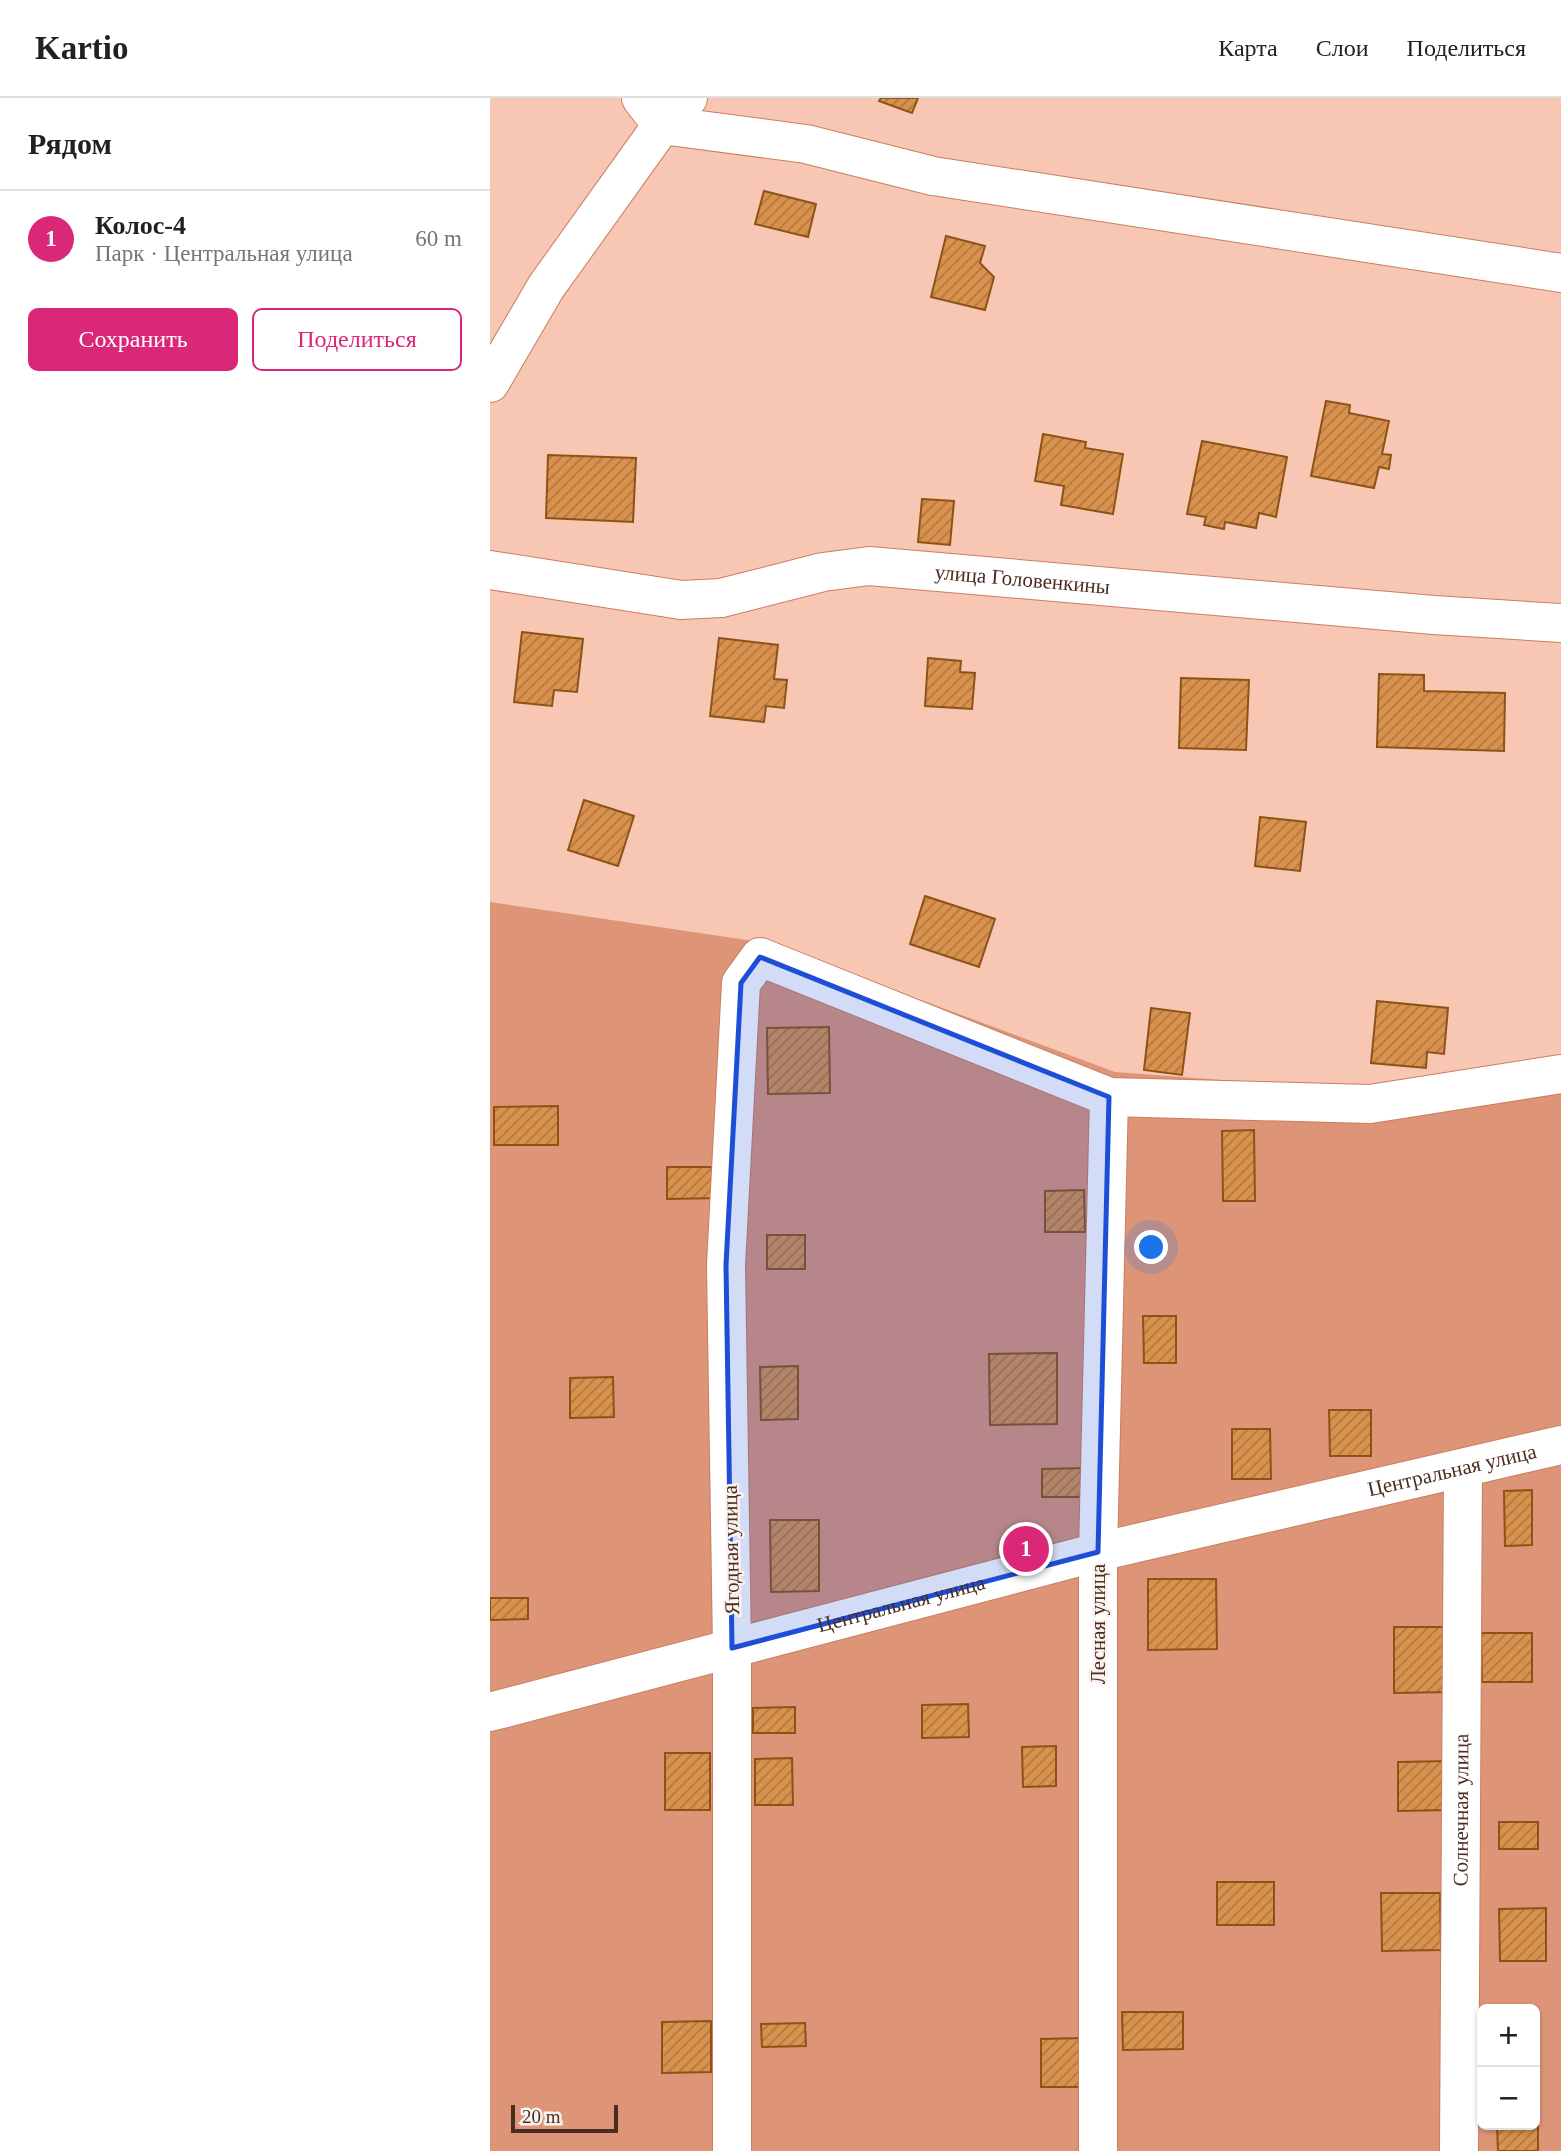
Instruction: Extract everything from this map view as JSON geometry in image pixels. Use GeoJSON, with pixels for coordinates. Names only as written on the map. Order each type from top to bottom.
{"type":"FeatureCollection","features":[{"type":"Feature","properties":{"kind":"street"},"geometry":{"type":"LineString","coordinates":[[490,383],[546,287],[663,107],[933,176],[1561,273]]}},
{"type":"Feature","properties":{"kind":"street","name":"улица Головенкины"},"geometry":{"type":"LineString","coordinates":[[490,570],[681,600],[721,598],[823,572],[869,566],[1434,615],[1561,623]]}},
{"type":"Feature","properties":{"kind":"street","name":"Ягодная улица"},"geometry":{"type":"LineString","coordinates":[[732,2151],[732,1648],[726,1265],[741,983],[760,957],[1109,1097]]}},
{"type":"Feature","properties":{"kind":"street"},"geometry":{"type":"LineString","coordinates":[[1109,1097],[1370,1104],[1561,1074]]}},
{"type":"Feature","properties":{"kind":"street","name":"Лесная улица"},"geometry":{"type":"LineString","coordinates":[[1098,2151],[1098,1552],[1109,1097]]}},
{"type":"Feature","properties":{"kind":"street","name":"Центральная улица"},"geometry":{"type":"LineString","coordinates":[[490,1712],[1098,1552],[1561,1445]]}},
{"type":"Feature","properties":{"kind":"street","name":"Солнечная улица"},"geometry":{"type":"LineString","coordinates":[[1460,2151],[1463,1468]]}},
{"type":"Feature","properties":{"kind":"highlighted area"},"geometry":{"type":"Polygon","coordinates":[[[760,957],[1109,1097],[1098,1552],[732,1648],[726,1265],[741,983],[760,957]]]}},
{"type":"Feature","properties":{"kind":"shaded area"},"geometry":{"type":"Polygon","coordinates":[[[490,902],[767,943],[1115,1072],[1344,1089],[1561,1059],[1561,2151],[490,2151],[490,902]]]}},
{"type":"Feature","properties":{"kind":"building"},"geometry":{"type":"Polygon","coordinates":[[[881,98],[918,98],[912,113],[879,101],[881,98]]]}},
{"type":"Feature","properties":{"kind":"building"},"geometry":{"type":"Polygon","coordinates":[[[764,191],[816,204],[808,237],[755,224],[764,191]]]}},
{"type":"Feature","properties":{"kind":"building"},"geometry":{"type":"Polygon","coordinates":[[[946,236],[985,246],[980,263],[994,277],[985,310],[931,297],[946,236]]]}},
{"type":"Feature","properties":{"kind":"building"},"geometry":{"type":"Polygon","coordinates":[[[1326,401],[1350,405],[1349,413],[1389,421],[1382,454],[1391,455],[1389,469],[1379,467],[1374,488],[1311,476],[1326,401]]]}},
{"type":"Feature","properties":{"kind":"building"},"geometry":{"type":"Polygon","coordinates":[[[1043,434],[1086,442],[1085,448],[1123,454],[1113,514],[1061,505],[1064,486],[1035,481],[1043,434]]]}},
{"type":"Feature","properties":{"kind":"building"},"geometry":{"type":"Polygon","coordinates":[[[1202,441],[1287,457],[1276,517],[1259,513],[1256,528],[1225,522],[1224,529],[1204,525],[1206,517],[1187,514],[1202,441]]]}},
{"type":"Feature","properties":{"kind":"building"},"geometry":{"type":"Polygon","coordinates":[[[548,455],[636,458],[633,522],[546,518],[548,455]]]}},
{"type":"Feature","properties":{"kind":"building"},"geometry":{"type":"Polygon","coordinates":[[[922,499],[954,501],[950,545],[918,542],[922,499]]]}},
{"type":"Feature","properties":{"kind":"building"},"geometry":{"type":"Polygon","coordinates":[[[522,632],[583,639],[577,692],[554,690],[552,706],[514,702],[522,632]]]}},
{"type":"Feature","properties":{"kind":"building"},"geometry":{"type":"Polygon","coordinates":[[[719,638],[778,645],[774,679],[787,680],[784,708],[766,706],[764,722],[710,716],[719,638]]]}},
{"type":"Feature","properties":{"kind":"building"},"geometry":{"type":"Polygon","coordinates":[[[928,658],[961,661],[960,672],[975,673],[972,709],[925,706],[928,658]]]}},
{"type":"Feature","properties":{"kind":"building"},"geometry":{"type":"Polygon","coordinates":[[[1379,674],[1424,675],[1424,691],[1505,693],[1504,751],[1377,747],[1379,674]]]}},
{"type":"Feature","properties":{"kind":"building"},"geometry":{"type":"Polygon","coordinates":[[[1181,678],[1249,680],[1246,750],[1179,748],[1181,678]]]}},
{"type":"Feature","properties":{"kind":"building"},"geometry":{"type":"Polygon","coordinates":[[[584,800],[634,816],[618,866],[568,850],[584,800]]]}},
{"type":"Feature","properties":{"kind":"building"},"geometry":{"type":"Polygon","coordinates":[[[1260,817],[1306,822],[1300,871],[1255,866],[1260,817]]]}},
{"type":"Feature","properties":{"kind":"building"},"geometry":{"type":"Polygon","coordinates":[[[925,896],[995,919],[979,967],[910,944],[925,896]]]}},
{"type":"Feature","properties":{"kind":"building"},"geometry":{"type":"Polygon","coordinates":[[[1377,1001],[1448,1008],[1444,1054],[1427,1052],[1426,1068],[1371,1063],[1377,1001]]]}},
{"type":"Feature","properties":{"kind":"building"},"geometry":{"type":"Polygon","coordinates":[[[1151,1008],[1190,1013],[1182,1075],[1144,1070],[1151,1008]]]}},
{"type":"Feature","properties":{"kind":"building"},"geometry":{"type":"Polygon","coordinates":[[[829,1027],[830,1093],[768,1094],[767,1028],[829,1027]]]}},
{"type":"Feature","properties":{"kind":"building"},"geometry":{"type":"Polygon","coordinates":[[[558,1106],[558,1145],[494,1145],[494,1107],[558,1106]]]}},
{"type":"Feature","properties":{"kind":"building"},"geometry":{"type":"Polygon","coordinates":[[[1254,1130],[1255,1201],[1223,1201],[1222,1131],[1254,1130]]]}},
{"type":"Feature","properties":{"kind":"building"},"geometry":{"type":"Polygon","coordinates":[[[667,1167],[723,1167],[723,1198],[667,1199],[667,1167]]]}},
{"type":"Feature","properties":{"kind":"building"},"geometry":{"type":"Polygon","coordinates":[[[1084,1190],[1085,1232],[1045,1232],[1045,1191],[1084,1190]]]}},
{"type":"Feature","properties":{"kind":"building"},"geometry":{"type":"Polygon","coordinates":[[[767,1235],[805,1235],[805,1269],[767,1269],[767,1235]]]}},
{"type":"Feature","properties":{"kind":"building"},"geometry":{"type":"Polygon","coordinates":[[[1143,1316],[1176,1316],[1176,1363],[1144,1363],[1143,1316]]]}},
{"type":"Feature","properties":{"kind":"building"},"geometry":{"type":"Polygon","coordinates":[[[1057,1353],[1057,1424],[990,1425],[989,1354],[1057,1353]]]}},
{"type":"Feature","properties":{"kind":"building"},"geometry":{"type":"Polygon","coordinates":[[[798,1366],[798,1419],[761,1420],[760,1367],[798,1366]]]}},
{"type":"Feature","properties":{"kind":"building"},"geometry":{"type":"Polygon","coordinates":[[[613,1377],[614,1417],[570,1418],[570,1378],[613,1377]]]}},
{"type":"Feature","properties":{"kind":"building"},"geometry":{"type":"Polygon","coordinates":[[[1329,1410],[1371,1410],[1371,1456],[1330,1456],[1329,1410]]]}},
{"type":"Feature","properties":{"kind":"building"},"geometry":{"type":"Polygon","coordinates":[[[1232,1429],[1270,1429],[1271,1479],[1232,1479],[1232,1429]]]}},
{"type":"Feature","properties":{"kind":"building"},"geometry":{"type":"Polygon","coordinates":[[[1086,1468],[1086,1497],[1042,1497],[1042,1469],[1086,1468]]]}},
{"type":"Feature","properties":{"kind":"building"},"geometry":{"type":"Polygon","coordinates":[[[1532,1490],[1532,1545],[1505,1546],[1504,1491],[1532,1490]]]}},
{"type":"Feature","properties":{"kind":"building"},"geometry":{"type":"Polygon","coordinates":[[[770,1520],[819,1520],[819,1591],[771,1592],[770,1520]]]}},
{"type":"Feature","properties":{"kind":"building"},"geometry":{"type":"Polygon","coordinates":[[[1148,1579],[1216,1579],[1217,1649],[1148,1650],[1148,1579]]]}},
{"type":"Feature","properties":{"kind":"building"},"geometry":{"type":"Polygon","coordinates":[[[490,1598],[528,1598],[528,1619],[490,1620],[490,1598]]]}},
{"type":"Feature","properties":{"kind":"building"},"geometry":{"type":"Polygon","coordinates":[[[1394,1627],[1450,1627],[1451,1692],[1394,1693],[1394,1627]]]}},
{"type":"Feature","properties":{"kind":"building"},"geometry":{"type":"Polygon","coordinates":[[[1481,1633],[1532,1633],[1532,1682],[1482,1682],[1481,1633]]]}},
{"type":"Feature","properties":{"kind":"building"},"geometry":{"type":"Polygon","coordinates":[[[968,1704],[969,1737],[922,1738],[922,1705],[968,1704]]]}},
{"type":"Feature","properties":{"kind":"building"},"geometry":{"type":"Polygon","coordinates":[[[795,1707],[795,1733],[753,1733],[753,1708],[795,1707]]]}},
{"type":"Feature","properties":{"kind":"building"},"geometry":{"type":"Polygon","coordinates":[[[1056,1746],[1056,1786],[1023,1787],[1022,1747],[1056,1746]]]}},
{"type":"Feature","properties":{"kind":"building"},"geometry":{"type":"Polygon","coordinates":[[[665,1753],[710,1753],[710,1810],[665,1810],[665,1753]]]}},
{"type":"Feature","properties":{"kind":"building"},"geometry":{"type":"Polygon","coordinates":[[[792,1758],[793,1805],[755,1805],[755,1759],[792,1758]]]}},
{"type":"Feature","properties":{"kind":"building"},"geometry":{"type":"Polygon","coordinates":[[[1448,1761],[1449,1810],[1398,1811],[1398,1762],[1448,1761]]]}},
{"type":"Feature","properties":{"kind":"building"},"geometry":{"type":"Polygon","coordinates":[[[1499,1822],[1538,1822],[1538,1849],[1499,1849],[1499,1822]]]}},
{"type":"Feature","properties":{"kind":"building"},"geometry":{"type":"Polygon","coordinates":[[[1217,1882],[1274,1882],[1274,1925],[1217,1925],[1217,1882]]]}},
{"type":"Feature","properties":{"kind":"building"},"geometry":{"type":"Polygon","coordinates":[[[1381,1893],[1440,1893],[1441,1950],[1382,1951],[1381,1893]]]}},
{"type":"Feature","properties":{"kind":"building"},"geometry":{"type":"Polygon","coordinates":[[[1546,1908],[1546,1961],[1500,1961],[1499,1909],[1546,1908]]]}},
{"type":"Feature","properties":{"kind":"building"},"geometry":{"type":"Polygon","coordinates":[[[1122,2012],[1183,2012],[1183,2049],[1123,2050],[1122,2012]]]}},
{"type":"Feature","properties":{"kind":"building"},"geometry":{"type":"Polygon","coordinates":[[[711,2021],[711,2072],[662,2073],[662,2022],[711,2021]]]}},
{"type":"Feature","properties":{"kind":"building"},"geometry":{"type":"Polygon","coordinates":[[[805,2023],[806,2046],[762,2047],[761,2024],[805,2023]]]}},
{"type":"Feature","properties":{"kind":"building"},"geometry":{"type":"Polygon","coordinates":[[[1083,2038],[1083,2087],[1041,2087],[1041,2039],[1083,2038]]]}},
{"type":"Feature","properties":{"kind":"building"},"geometry":{"type":"Polygon","coordinates":[[[1497,2130],[1538,2130],[1538,2151],[1498,2151],[1497,2130]]]}},
{"type":"Feature","properties":{"kind":"place","name":"Колос-4"},"geometry":{"type":"Point","coordinates":[1026,1549]}}]}
